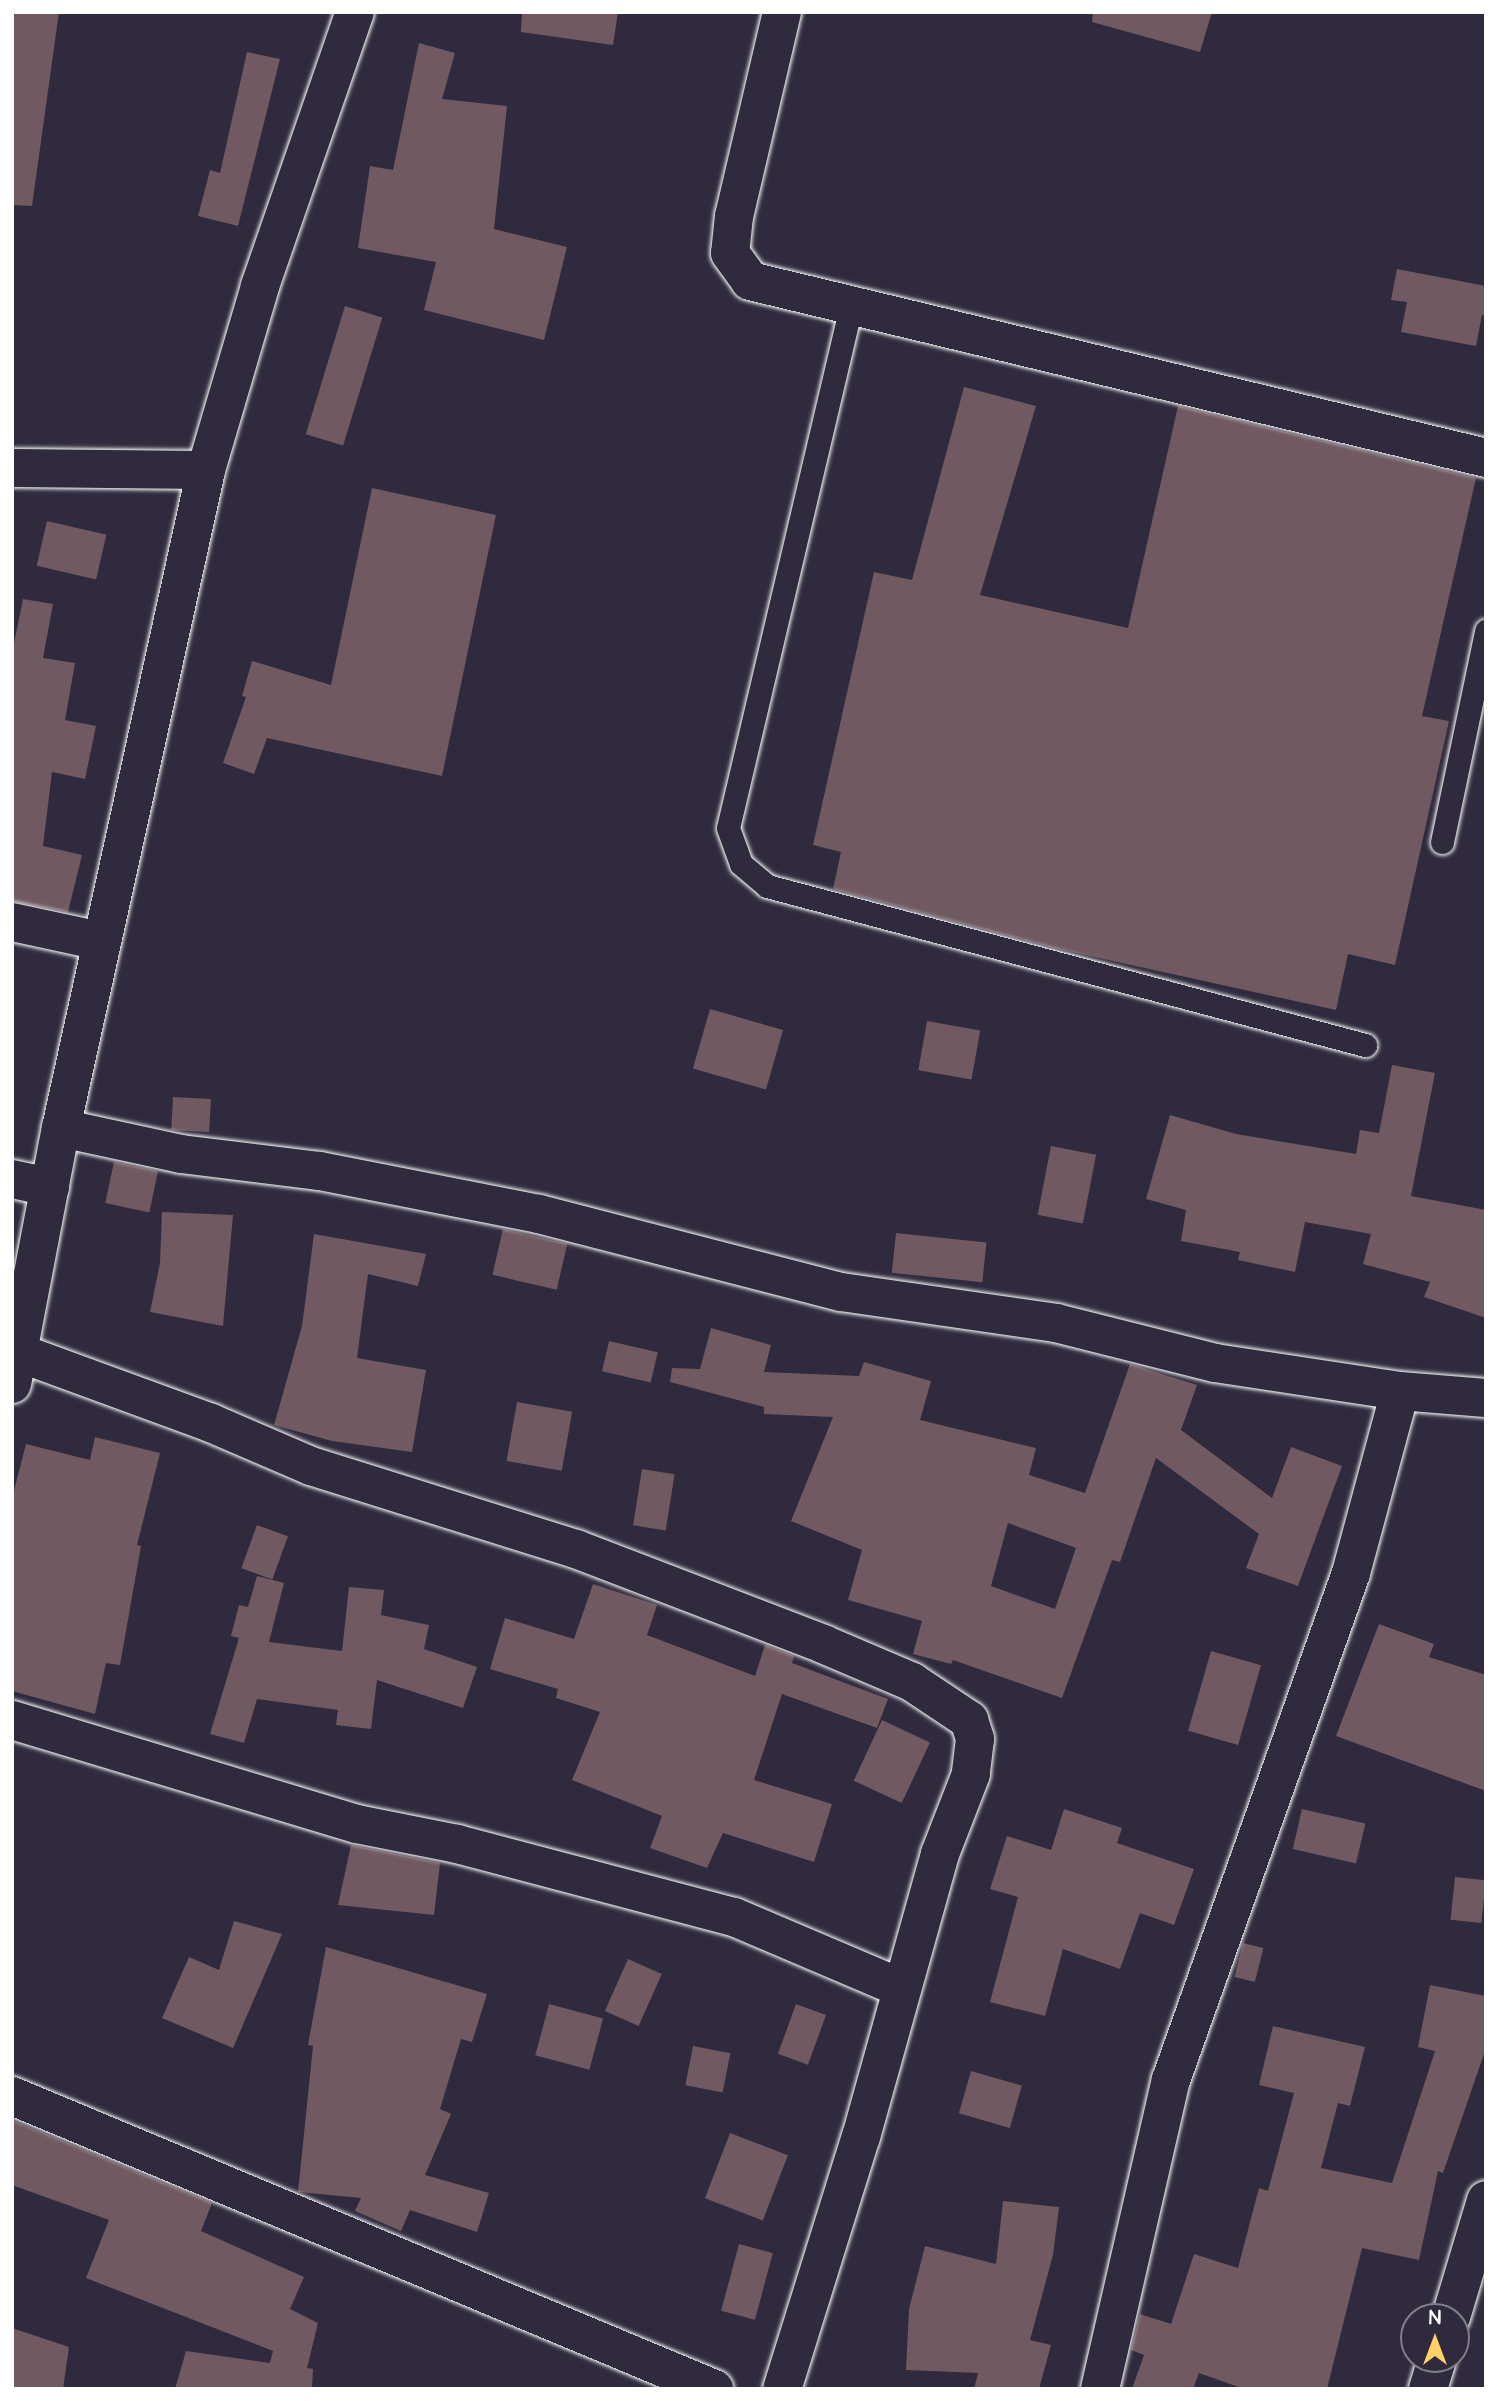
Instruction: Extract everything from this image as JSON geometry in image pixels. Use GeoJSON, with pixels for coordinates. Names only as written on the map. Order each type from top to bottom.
{"type":"FeatureCollection","features":[{"type":"Feature","properties":{"kind":"street"},"geometry":{"type":"LineString","coordinates":[[355,12],[260,285],[206,470],[61,1128],[16,1369],[211,1423],[311,1466],[576,1549],[823,1644],[912,1682],[951,1704],[969,1720],[975,1739],[971,1774],[940,1854],[861,2136],[782,2389]]}},
{"type":"Feature","properties":{"kind":"street"},"geometry":{"type":"LineString","coordinates":[[782,12],[734,216],[730,253],[750,282],[1486,458]]}},
{"type":"Feature","properties":{"kind":"street"},"geometry":{"type":"LineString","coordinates":[[12,468],[206,470]]}},
{"type":"Feature","properties":{"kind":"street"},"geometry":{"type":"LineString","coordinates":[[12,922],[101,941]]}},
{"type":"Feature","properties":{"kind":"street"},"geometry":{"type":"LineString","coordinates":[[61,1128],[180,1154],[320,1171],[539,1214],[841,1292],[1056,1323],[1215,1363],[1400,1391],[1486,1398]]}},
{"type":"Feature","properties":{"kind":"street"},"geometry":{"type":"LineString","coordinates":[[12,1179],[50,1187]]}},
{"type":"Feature","properties":{"kind":"street"},"geometry":{"type":"LineString","coordinates":[[1100,2389],[1171,2080],[1351,1573],[1400,1391]]}},
{"type":"Feature","properties":{"kind":"street"},"geometry":{"type":"LineString","coordinates":[[12,1720],[344,1820],[457,1844],[734,1917],[901,1988]]}},
{"type":"Feature","properties":{"kind":"street"},"geometry":{"type":"LineString","coordinates":[[12,2096],[714,2389]]}},
{"type":"Feature","properties":{"kind":"street"},"geometry":{"type":"LineString","coordinates":[[1455,2303],[1486,2200]]}},
{"type":"Feature","properties":{"kind":"lane"},"geometry":{"type":"LineString","coordinates":[[850,306],[728,828],[741,864],[767,886],[1365,1045]]}},
{"type":"Feature","properties":{"kind":"lane"},"geometry":{"type":"LineString","coordinates":[[1442,842],[1486,631]]}},
{"type":"Feature","properties":{"kind":"building"},"geometry":{"type":"Polygon","coordinates":[[[12,12],[59,12],[32,206],[12,205],[12,12]]]}},
{"type":"Feature","properties":{"kind":"building"},"geometry":{"type":"Polygon","coordinates":[[[522,12],[618,12],[613,45],[521,32],[522,12]]]}},
{"type":"Feature","properties":{"kind":"building"},"geometry":{"type":"Polygon","coordinates":[[[1093,12],[1212,12],[1200,52],[1092,22],[1093,12]]]}},
{"type":"Feature","properties":{"kind":"building"},"geometry":{"type":"Polygon","coordinates":[[[419,43],[455,53],[442,99],[507,106],[494,229],[567,247],[544,340],[424,310],[436,262],[358,248],[370,166],[393,170],[419,43]]]}},
{"type":"Feature","properties":{"kind":"building"},"geometry":{"type":"Polygon","coordinates":[[[247,52],[280,59],[238,226],[198,216],[210,170],[220,173],[247,52]]]}},
{"type":"Feature","properties":{"kind":"building"},"geometry":{"type":"Polygon","coordinates":[[[1397,269],[1486,286],[1486,316],[1482,315],[1476,346],[1401,332],[1407,302],[1391,300],[1397,269]]]}},
{"type":"Feature","properties":{"kind":"building"},"geometry":{"type":"Polygon","coordinates":[[[345,306],[382,317],[343,446],[306,434],[345,306]]]}},
{"type":"Feature","properties":{"kind":"building"},"geometry":{"type":"Polygon","coordinates":[[[964,387],[1036,406],[980,595],[1128,628],[1178,406],[1476,478],[1422,716],[1449,721],[1395,965],[1348,954],[1336,1010],[1054,948],[833,889],[841,852],[813,845],[874,572],[912,580],[964,387]]]}},
{"type":"Feature","properties":{"kind":"building"},"geometry":{"type":"Polygon","coordinates":[[[372,488],[496,515],[442,776],[267,738],[254,774],[223,763],[246,697],[242,696],[252,661],[331,685],[372,488]]]}},
{"type":"Feature","properties":{"kind":"building"},"geometry":{"type":"Polygon","coordinates":[[[47,521],[106,535],[96,580],[37,566],[47,521]]]}},
{"type":"Feature","properties":{"kind":"building"},"geometry":{"type":"Polygon","coordinates":[[[23,599],[53,604],[43,658],[75,663],[65,720],[96,726],[85,779],[52,772],[43,846],[82,855],[68,912],[12,901],[12,653],[23,599]]]}},
{"type":"Feature","properties":{"kind":"building"},"geometry":{"type":"Polygon","coordinates":[[[710,1009],[783,1030],[766,1090],[693,1069],[710,1009]]]}},
{"type":"Feature","properties":{"kind":"building"},"geometry":{"type":"Polygon","coordinates":[[[927,1021],[980,1030],[971,1080],[918,1070],[927,1021]]]}},
{"type":"Feature","properties":{"kind":"building"},"geometry":{"type":"Polygon","coordinates":[[[1392,1065],[1435,1073],[1411,1196],[1486,1210],[1486,1318],[1424,1297],[1430,1282],[1363,1264],[1371,1234],[1305,1222],[1295,1272],[1238,1260],[1240,1252],[1181,1241],[1186,1210],[1146,1199],[1170,1115],[1236,1134],[1356,1154],[1360,1130],[1379,1133],[1392,1065]]]}},
{"type":"Feature","properties":{"kind":"building"},"geometry":{"type":"Polygon","coordinates":[[[173,1097],[211,1099],[209,1132],[171,1130],[173,1097]]]}},
{"type":"Feature","properties":{"kind":"building"},"geometry":{"type":"Polygon","coordinates":[[[1051,1146],[1096,1155],[1083,1223],[1038,1215],[1051,1146]]]}},
{"type":"Feature","properties":{"kind":"building"},"geometry":{"type":"Polygon","coordinates":[[[114,1162],[158,1171],[149,1212],[105,1203],[114,1162]]]}},
{"type":"Feature","properties":{"kind":"building"},"geometry":{"type":"Polygon","coordinates":[[[162,1212],[233,1215],[223,1326],[150,1312],[160,1263],[162,1212]]]}},
{"type":"Feature","properties":{"kind":"building"},"geometry":{"type":"Polygon","coordinates":[[[503,1229],[567,1244],[557,1290],[492,1275],[503,1229]]]}},
{"type":"Feature","properties":{"kind":"building"},"geometry":{"type":"Polygon","coordinates":[[[896,1233],[987,1243],[982,1282],[892,1273],[896,1233]]]}},
{"type":"Feature","properties":{"kind":"building"},"geometry":{"type":"Polygon","coordinates":[[[314,1234],[426,1254],[418,1286],[368,1274],[357,1358],[426,1370],[412,1452],[332,1441],[274,1425],[302,1326],[314,1234]]]}},
{"type":"Feature","properties":{"kind":"building"},"geometry":{"type":"Polygon","coordinates":[[[711,1328],[771,1345],[764,1372],[859,1376],[864,1362],[931,1381],[920,1420],[1036,1448],[1029,1475],[1085,1493],[1130,1364],[1197,1385],[1181,1430],[1272,1498],[1291,1447],[1342,1466],[1298,1586],[1246,1568],[1259,1534],[1156,1458],[1120,1562],[1112,1560],[1062,1698],[953,1660],[951,1664],[913,1654],[922,1621],[848,1600],[862,1550],[791,1521],[833,1417],[764,1414],[764,1407],[670,1382],[672,1368],[700,1369],[711,1328]],[[1008,1523],[991,1586],[1055,1609],[1076,1548],[1008,1523]]]}},
{"type":"Feature","properties":{"kind":"building"},"geometry":{"type":"Polygon","coordinates":[[[609,1341],[658,1352],[651,1382],[602,1371],[609,1341]]]}},
{"type":"Feature","properties":{"kind":"building"},"geometry":{"type":"Polygon","coordinates":[[[517,1402],[572,1412],[562,1471],[507,1461],[517,1402]]]}},
{"type":"Feature","properties":{"kind":"building"},"geometry":{"type":"Polygon","coordinates":[[[95,1437],[160,1453],[137,1545],[141,1546],[120,1665],[106,1663],[95,1714],[12,1691],[12,1498],[26,1444],[90,1460],[95,1437]]]}},
{"type":"Feature","properties":{"kind":"building"},"geometry":{"type":"Polygon","coordinates":[[[642,1469],[675,1474],[666,1530],[633,1525],[642,1469]]]}},
{"type":"Feature","properties":{"kind":"building"},"geometry":{"type":"Polygon","coordinates":[[[257,1525],[288,1536],[272,1580],[241,1568],[257,1525]]]}},
{"type":"Feature","properties":{"kind":"building"},"geometry":{"type":"Polygon","coordinates":[[[257,1576],[284,1583],[269,1642],[342,1651],[349,1587],[384,1590],[381,1615],[429,1625],[424,1649],[477,1667],[463,1708],[377,1680],[371,1729],[336,1725],[338,1710],[257,1699],[244,1743],[210,1734],[239,1638],[231,1636],[239,1605],[248,1607],[257,1576]]]}},
{"type":"Feature","properties":{"kind":"building"},"geometry":{"type":"Polygon","coordinates":[[[593,1584],[657,1605],[647,1635],[755,1676],[765,1645],[794,1656],[792,1663],[888,1699],[877,1728],[782,1694],[754,1780],[832,1804],[814,1862],[723,1833],[707,1868],[650,1848],[662,1816],[572,1780],[600,1712],[556,1698],[558,1689],[490,1669],[505,1618],[574,1639],[593,1584]]]}},
{"type":"Feature","properties":{"kind":"building"},"geometry":{"type":"Polygon","coordinates":[[[1379,1624],[1434,1644],[1429,1657],[1486,1675],[1486,1791],[1336,1736],[1379,1624]]]}},
{"type":"Feature","properties":{"kind":"building"},"geometry":{"type":"Polygon","coordinates":[[[1211,1651],[1261,1665],[1238,1745],[1188,1731],[1211,1651]]]}},
{"type":"Feature","properties":{"kind":"building"},"geometry":{"type":"Polygon","coordinates":[[[882,1720],[930,1742],[902,1803],[854,1781],[882,1720]]]}},
{"type":"Feature","properties":{"kind":"building"},"geometry":{"type":"Polygon","coordinates":[[[1064,1809],[1122,1828],[1117,1843],[1194,1869],[1174,1925],[1140,1913],[1120,1969],[1063,1949],[1045,2016],[990,2002],[1018,1897],[990,1889],[1007,1836],[1051,1850],[1064,1809]]]}},
{"type":"Feature","properties":{"kind":"building"},"geometry":{"type":"Polygon","coordinates":[[[1302,1809],[1365,1824],[1356,1864],[1293,1849],[1302,1809]]]}},
{"type":"Feature","properties":{"kind":"building"},"geometry":{"type":"Polygon","coordinates":[[[351,1845],[440,1863],[434,1915],[338,1905],[351,1845]]]}},
{"type":"Feature","properties":{"kind":"building"},"geometry":{"type":"Polygon","coordinates":[[[1455,1877],[1486,1880],[1481,1923],[1451,1920],[1455,1877]]]}},
{"type":"Feature","properties":{"kind":"building"},"geometry":{"type":"Polygon","coordinates":[[[234,1921],[282,1934],[233,2048],[162,2018],[189,1957],[219,1970],[234,1921]]]}},
{"type":"Feature","properties":{"kind":"building"},"geometry":{"type":"Polygon","coordinates":[[[1243,1943],[1263,1948],[1255,1982],[1235,1977],[1243,1943]]]}},
{"type":"Feature","properties":{"kind":"building"},"geometry":{"type":"Polygon","coordinates":[[[326,1947],[487,1994],[472,2042],[461,2039],[440,2109],[451,2114],[425,2175],[489,2193],[477,2232],[410,2210],[401,2231],[355,2211],[361,2198],[298,2192],[313,2046],[308,2045],[326,1947]]]}},
{"type":"Feature","properties":{"kind":"building"},"geometry":{"type":"Polygon","coordinates":[[[628,1959],[662,1974],[639,2026],[605,2011],[628,1959]]]}},
{"type":"Feature","properties":{"kind":"building"},"geometry":{"type":"Polygon","coordinates":[[[1430,1985],[1486,1996],[1486,2048],[1443,2173],[1438,2171],[1419,2260],[1362,2248],[1327,2389],[1244,2389],[1199,2373],[1193,2389],[1132,2389],[1144,2355],[1131,2350],[1140,2314],[1171,2324],[1194,2254],[1238,2268],[1259,2188],[1268,2191],[1294,2093],[1259,2085],[1273,2026],[1365,2047],[1350,2106],[1338,2103],[1321,2168],[1392,2183],[1435,2051],[1418,2047],[1430,1985]]]}},
{"type":"Feature","properties":{"kind":"building"},"geometry":{"type":"Polygon","coordinates":[[[549,2004],[603,2018],[589,2070],[535,2055],[549,2004]]]}},
{"type":"Feature","properties":{"kind":"building"},"geometry":{"type":"Polygon","coordinates":[[[796,2004],[826,2015],[808,2065],[778,2054],[796,2004]]]}},
{"type":"Feature","properties":{"kind":"building"},"geometry":{"type":"Polygon","coordinates":[[[693,2046],[730,2053],[723,2093],[685,2085],[693,2046]]]}},
{"type":"Feature","properties":{"kind":"building"},"geometry":{"type":"Polygon","coordinates":[[[971,2071],[1022,2086],[1010,2128],[959,2113],[971,2071]]]}},
{"type":"Feature","properties":{"kind":"building"},"geometry":{"type":"Polygon","coordinates":[[[12,2120],[212,2203],[201,2231],[304,2277],[290,2309],[318,2323],[307,2368],[313,2369],[312,2389],[175,2389],[186,2351],[270,2363],[273,2351],[86,2278],[109,2220],[12,2185],[12,2120]]]}},
{"type":"Feature","properties":{"kind":"building"},"geometry":{"type":"Polygon","coordinates":[[[730,2133],[788,2155],[763,2221],[705,2198],[730,2133]]]}},
{"type":"Feature","properties":{"kind":"building"},"geometry":{"type":"Polygon","coordinates":[[[1003,2201],[1059,2207],[1053,2255],[1030,2340],[1051,2345],[1039,2389],[974,2389],[978,2373],[906,2370],[909,2309],[925,2246],[996,2264],[1003,2201]]]}},
{"type":"Feature","properties":{"kind":"building"},"geometry":{"type":"Polygon","coordinates":[[[739,2244],[773,2253],[755,2320],[721,2311],[739,2244]]]}},
{"type":"Feature","properties":{"kind":"building"},"geometry":{"type":"Polygon","coordinates":[[[12,2328],[69,2347],[63,2389],[12,2389],[12,2328]]]}}]}
